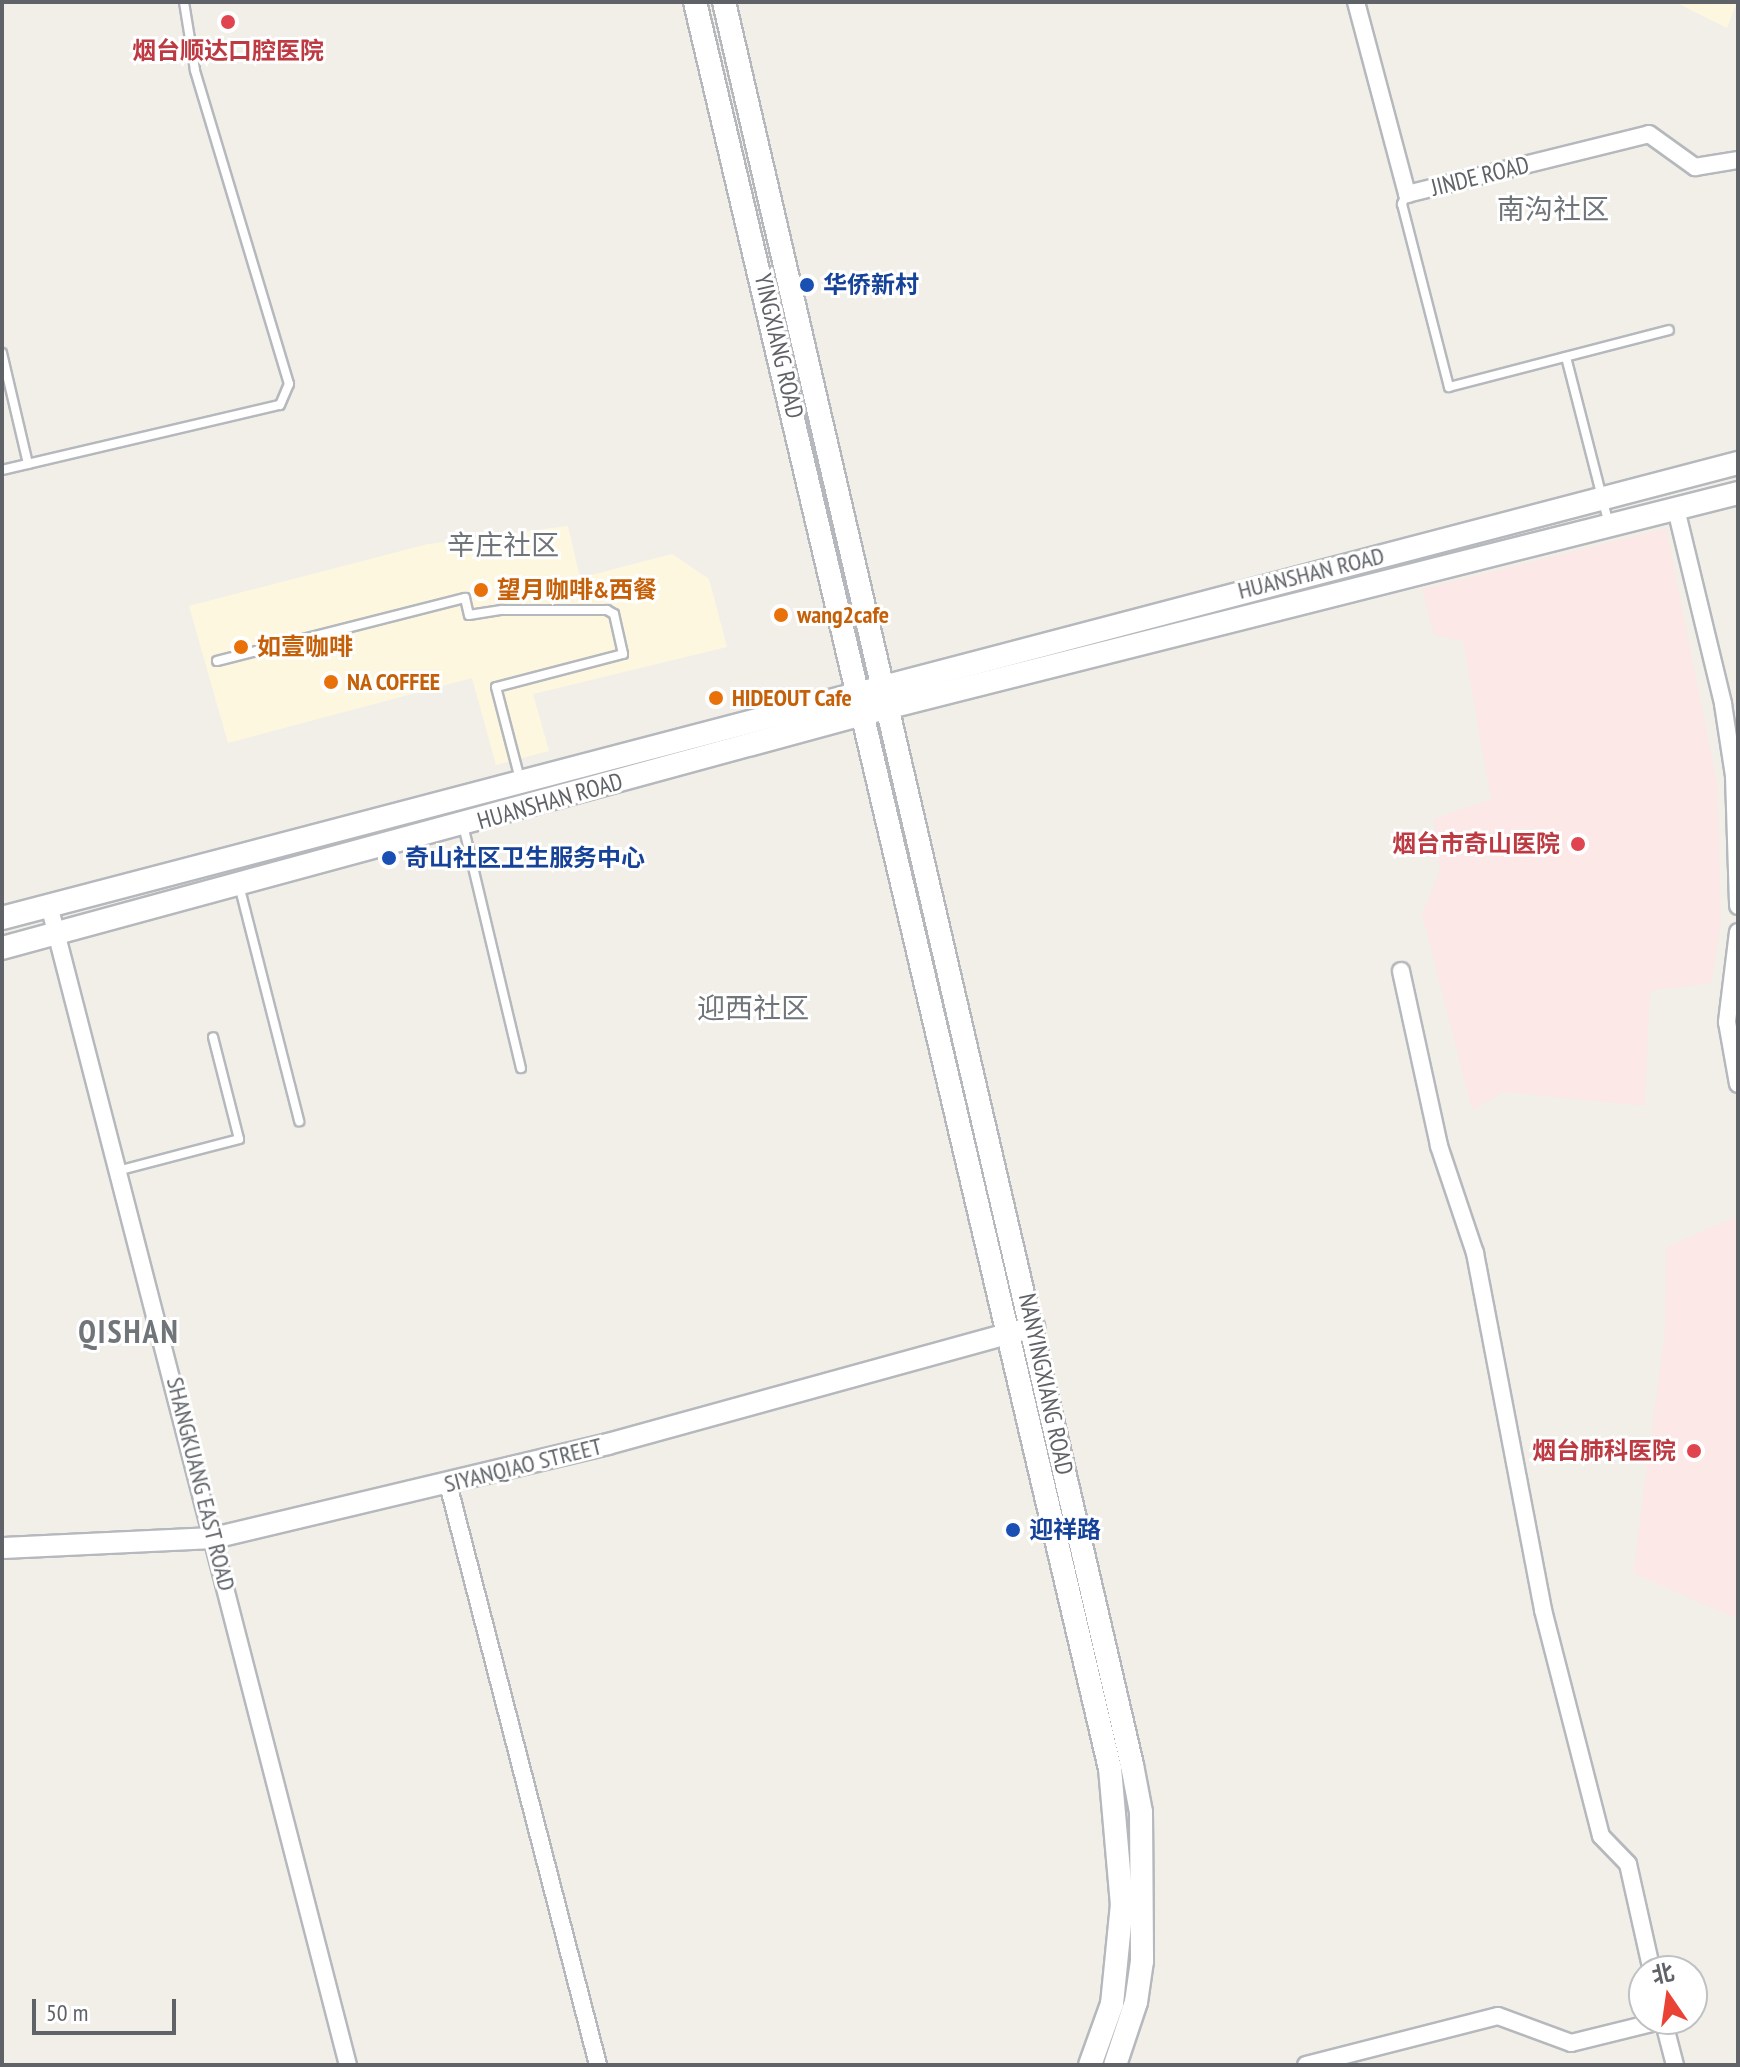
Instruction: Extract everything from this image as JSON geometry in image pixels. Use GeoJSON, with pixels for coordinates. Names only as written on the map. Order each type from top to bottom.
{"type":"FeatureCollection","features":[{"type":"Feature","properties":{"kind":"main road","name":"YINGXIANG ROAD"},"geometry":{"type":"LineString","coordinates":[[695,2],[866,713]]}},
{"type":"Feature","properties":{"kind":"main road","name":"YINGXIANG ROAD"},"geometry":{"type":"LineString","coordinates":[[724,2],[890,706]]}},
{"type":"Feature","properties":{"kind":"main road","name":"HUANSHAN ROAD"},"geometry":{"type":"LineString","coordinates":[[2,918],[885,683],[1738,463]]}},
{"type":"Feature","properties":{"kind":"main road","name":"HUANSHAN ROAD"},"geometry":{"type":"LineString","coordinates":[[2,948],[463,825],[890,706],[1738,493]]}},
{"type":"Feature","properties":{"kind":"main road","name":"NANYINGXIANG ROAD"},"geometry":{"type":"LineString","coordinates":[[890,706],[1034,1327],[1141,1812],[1142,1961],[1136,2002],[1115,2065]]}},
{"type":"Feature","properties":{"kind":"main road","name":"NANYINGXIANG ROAD"},"geometry":{"type":"LineString","coordinates":[[866,713],[1012,1332],[1118,1816],[1122,1904],[1118,1968],[1112,2004],[1090,2065]]}},
{"type":"Feature","properties":{"kind":"street","name":"JINDE ROAD"},"geometry":{"type":"LineString","coordinates":[[1356,2],[1407,194],[1649,134],[1695,167],[1738,160]]}},
{"type":"Feature","properties":{"kind":"street"},"geometry":{"type":"LineString","coordinates":[[1676,509],[1723,704],[1734,776],[1738,906]]}},
{"type":"Feature","properties":{"kind":"street","name":"SHANGKUANG EAST ROAD"},"geometry":{"type":"LineString","coordinates":[[49,905],[121,1170],[348,2065]]}},
{"type":"Feature","properties":{"kind":"street"},"geometry":{"type":"LineString","coordinates":[[1738,932],[1727,1022],[1738,1084]]}},
{"type":"Feature","properties":{"kind":"street"},"geometry":{"type":"LineString","coordinates":[[1401,971],[1439,1146],[1475,1253],[1543,1610],[1601,1836],[1628,1864],[1648,1955]]}},
{"type":"Feature","properties":{"kind":"street","name":"SIYANQIAO STREET"},"geometry":{"type":"LineString","coordinates":[[2,1548],[214,1538],[448,1484],[1034,1327]]}},
{"type":"Feature","properties":{"kind":"street"},"geometry":{"type":"LineString","coordinates":[[448,1484],[598,2065]]}},
{"type":"Feature","properties":{"kind":"street"},"geometry":{"type":"LineString","coordinates":[[1306,2065],[1498,2016],[1571,2043],[1628,2028]]}},
{"type":"Feature","properties":{"kind":"street"},"geometry":{"type":"LineString","coordinates":[[1668,2035],[1675,2065]]}},
{"type":"Feature","properties":{"kind":"lane"},"geometry":{"type":"LineString","coordinates":[[2,470],[280,405],[289,384],[195,70],[184,2]]}},
{"type":"Feature","properties":{"kind":"lane"},"geometry":{"type":"LineString","coordinates":[[1407,194],[1402,204],[1449,387],[1669,330]]}},
{"type":"Feature","properties":{"kind":"lane"},"geometry":{"type":"LineString","coordinates":[[2,353],[28,464]]}},
{"type":"Feature","properties":{"kind":"lane"},"geometry":{"type":"LineString","coordinates":[[1566,357],[1609,526]]}},
{"type":"Feature","properties":{"kind":"lane"},"geometry":{"type":"LineString","coordinates":[[217,661],[465,598],[469,615],[502,610],[607,610],[614,614],[623,654],[496,687],[527,807]]}},
{"type":"Feature","properties":{"kind":"lane"},"geometry":{"type":"LineString","coordinates":[[456,797],[521,1068]]}},
{"type":"Feature","properties":{"kind":"lane"},"geometry":{"type":"LineString","coordinates":[[238,884],[299,1121]]}},
{"type":"Feature","properties":{"kind":"lane"},"geometry":{"type":"LineString","coordinates":[[121,1170],[239,1139],[213,1037]]}},
{"type":"Feature","properties":{"kind":"shaded area"},"geometry":{"type":"Polygon","coordinates":[[[1675,2],[1737,2],[1727,28],[1675,2]]]}},
{"type":"Feature","properties":{"kind":"shaded area"},"geometry":{"type":"Polygon","coordinates":[[[568,526],[580,578],[672,554],[709,579],[727,647],[533,694],[549,751],[496,765],[472,678],[228,743],[189,606],[428,544],[568,526]]]}},
{"type":"Feature","properties":{"kind":"shaded area","name":"烟台市奇山医院"},"geometry":{"type":"Polygon","coordinates":[[[1666,528],[1717,783],[1721,921],[1712,983],[1650,991],[1645,1106],[1504,1092],[1472,1110],[1422,914],[1440,870],[1434,819],[1491,799],[1463,641],[1434,635],[1422,589],[1666,528]]]}},
{"type":"Feature","properties":{"kind":"shaded area","name":"烟台肺科医院"},"geometry":{"type":"Polygon","coordinates":[[[1738,1216],[1738,1619],[1633,1573],[1665,1330],[1666,1247],[1738,1216]]]}},
{"type":"Feature","properties":{"kind":"place","name":"烟台顺达口腔医院"},"geometry":{"type":"Point","coordinates":[228,22]}},
{"type":"Feature","properties":{"kind":"place","name":"华侨新村"},"geometry":{"type":"Point","coordinates":[807,285]}},
{"type":"Feature","properties":{"kind":"place","name":"望月咖啡&西餐"},"geometry":{"type":"Point","coordinates":[481,590]}},
{"type":"Feature","properties":{"kind":"place","name":"wang2cafe"},"geometry":{"type":"Point","coordinates":[781,615]}},
{"type":"Feature","properties":{"kind":"place","name":"如壹咖啡"},"geometry":{"type":"Point","coordinates":[241,647]}},
{"type":"Feature","properties":{"kind":"place","name":"NA COFFEE"},"geometry":{"type":"Point","coordinates":[331,682]}},
{"type":"Feature","properties":{"kind":"place","name":"HIDEOUT Cafe"},"geometry":{"type":"Point","coordinates":[716,698]}},
{"type":"Feature","properties":{"kind":"place","name":"烟台市奇山医院"},"geometry":{"type":"Point","coordinates":[1578,844]}},
{"type":"Feature","properties":{"kind":"place","name":"奇山社区卫生服务中心"},"geometry":{"type":"Point","coordinates":[389,858]}},
{"type":"Feature","properties":{"kind":"place","name":"烟台肺科医院"},"geometry":{"type":"Point","coordinates":[1694,1451]}},
{"type":"Feature","properties":{"kind":"place","name":"迎祥路"},"geometry":{"type":"Point","coordinates":[1013,1530]}},
{"type":"Feature","properties":{"kind":"district","name":"南沟社区"},"geometry":{"type":"Point","coordinates":[1553,209]}},
{"type":"Feature","properties":{"kind":"district","name":"辛庄社区"},"geometry":{"type":"Point","coordinates":[503,545]}},
{"type":"Feature","properties":{"kind":"district","name":"迎西社区"},"geometry":{"type":"Point","coordinates":[753,1008]}},
{"type":"Feature","properties":{"kind":"district","name":"QISHAN"},"geometry":{"type":"Point","coordinates":[129,1331]}}]}
